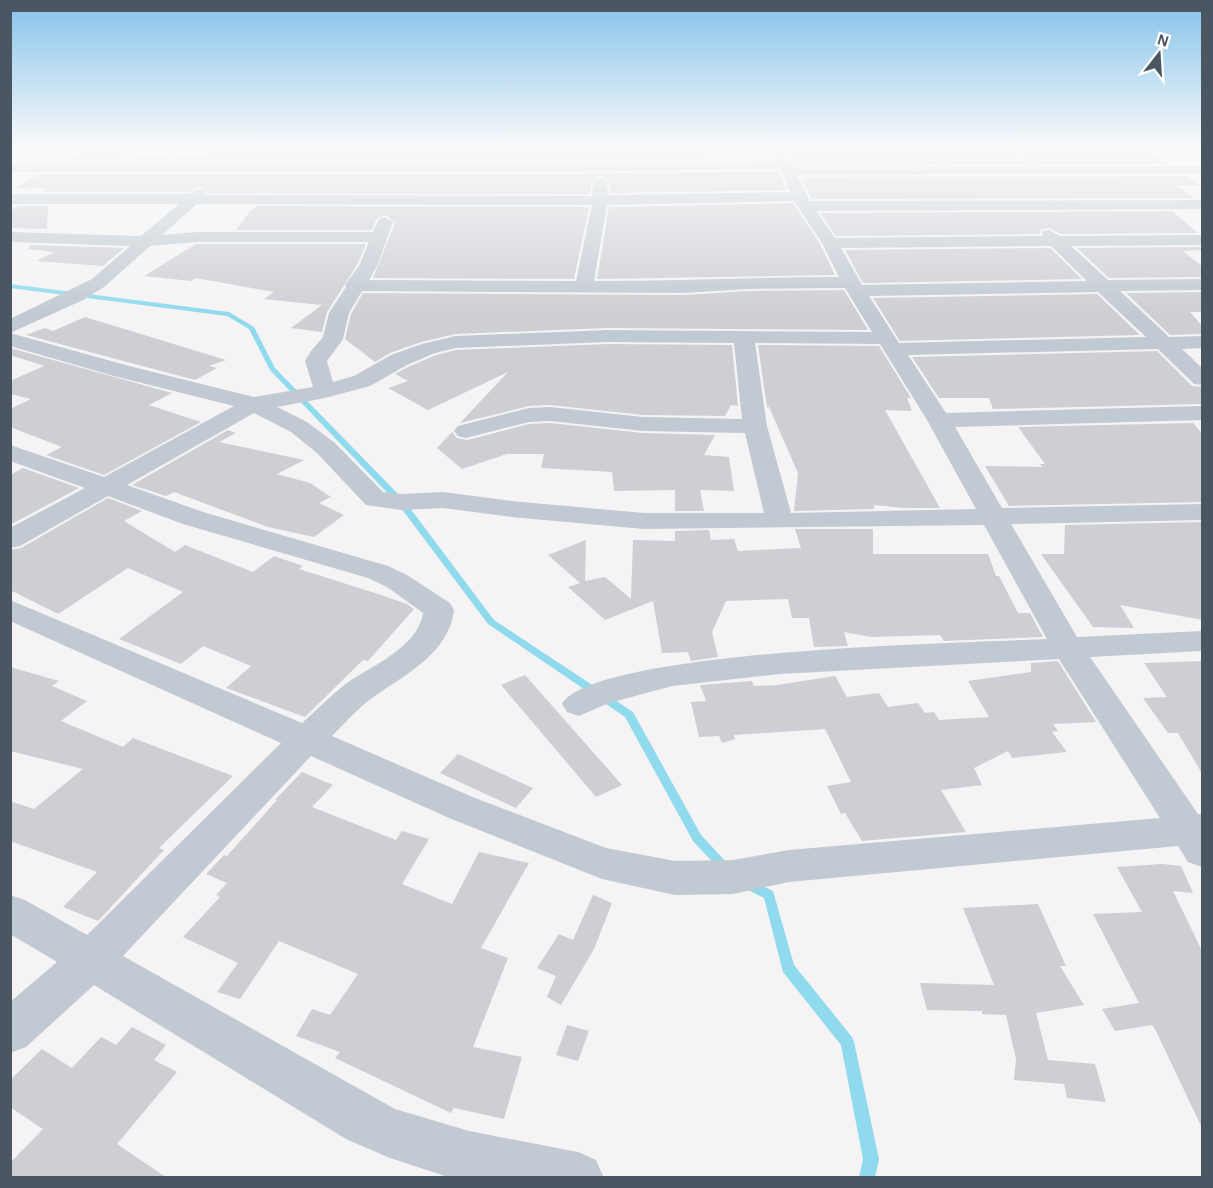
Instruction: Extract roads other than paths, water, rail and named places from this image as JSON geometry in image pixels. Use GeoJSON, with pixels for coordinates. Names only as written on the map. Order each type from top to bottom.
{"type":"FeatureCollection","features":[{"type":"Feature","properties":{"kind":"street"},"geometry":{"type":"LineString","coordinates":[[10,327],[98,283],[188,203]]}},
{"type":"Feature","properties":{"kind":"street"},"geometry":{"type":"LineString","coordinates":[[325,391],[316,361],[318,355],[333,339],[339,313],[376,249],[378,237],[394,203]]}},
{"type":"Feature","properties":{"kind":"street"},"geometry":{"type":"LineString","coordinates":[[600,203],[598,296],[608,336]]}},
{"type":"Feature","properties":{"kind":"street"},"geometry":{"type":"LineString","coordinates":[[805,203],[830,243],[853,287],[939,420],[1067,647],[1198,837]]}},
{"type":"Feature","properties":{"kind":"street"},"geometry":{"type":"LineString","coordinates":[[973,203],[1203,204]]}},
{"type":"Feature","properties":{"kind":"street"},"geometry":{"type":"LineString","coordinates":[[1012,204],[1057,242],[1203,379]]}},
{"type":"Feature","properties":{"kind":"street"},"geometry":{"type":"LineString","coordinates":[[10,237],[145,241],[197,237],[378,237]]}},
{"type":"Feature","properties":{"kind":"street"},"geometry":{"type":"LineString","coordinates":[[830,243],[1203,240]]}},
{"type":"Feature","properties":{"kind":"street"},"geometry":{"type":"LineString","coordinates":[[354,285],[598,296],[748,283],[853,287],[1203,284]]}},
{"type":"Feature","properties":{"kind":"street"},"geometry":{"type":"LineString","coordinates":[[598,296],[636,290],[647,293]]}},
{"type":"Feature","properties":{"kind":"street"},"geometry":{"type":"LineString","coordinates":[[10,540],[254,404],[325,391],[362,381],[399,360],[429,348],[456,342],[608,336],[744,337],[890,343],[1203,342]]}},
{"type":"Feature","properties":{"kind":"street"},"geometry":{"type":"LineString","coordinates":[[744,337],[755,426],[780,521]]}},
{"type":"Feature","properties":{"kind":"street"},"geometry":{"type":"LineString","coordinates":[[10,339],[122,371],[254,404],[298,427],[326,448],[375,499],[401,502],[443,500],[511,509],[644,521],[780,521],[1203,512]]}},
{"type":"Feature","properties":{"kind":"street"},"geometry":{"type":"LineString","coordinates":[[939,420],[1203,413]]}},
{"type":"Feature","properties":{"kind":"street"},"geometry":{"type":"LineString","coordinates":[[466,431],[530,415],[550,414],[632,423],[755,426]]}},
{"type":"Feature","properties":{"kind":"street"},"geometry":{"type":"LineString","coordinates":[[10,452],[193,518],[378,572],[398,581],[439,610],[437,626],[418,650],[360,689],[306,739],[91,959],[10,1032]]}},
{"type":"Feature","properties":{"kind":"street"},"geometry":{"type":"LineString","coordinates":[[10,609],[462,808],[602,863],[675,878],[733,876],[789,866],[1198,837]]}},
{"type":"Feature","properties":{"kind":"street"},"geometry":{"type":"LineString","coordinates":[[587,700],[672,675],[780,663],[1203,642]]}},
{"type":"Feature","properties":{"kind":"street"},"geometry":{"type":"LineString","coordinates":[[10,912],[364,1121],[399,1138],[439,1150],[578,1178]]}},
{"type":"Feature","properties":{"kind":"waterway"},"geometry":{"type":"LineString","coordinates":[[10,286],[229,314],[252,328],[272,369],[401,502],[491,622],[629,715],[697,838],[725,868]]}},
{"type":"Feature","properties":{"kind":"waterway"},"geometry":{"type":"LineString","coordinates":[[746,883],[769,895],[788,968],[847,1042],[871,1159],[867,1178]]}}]}
